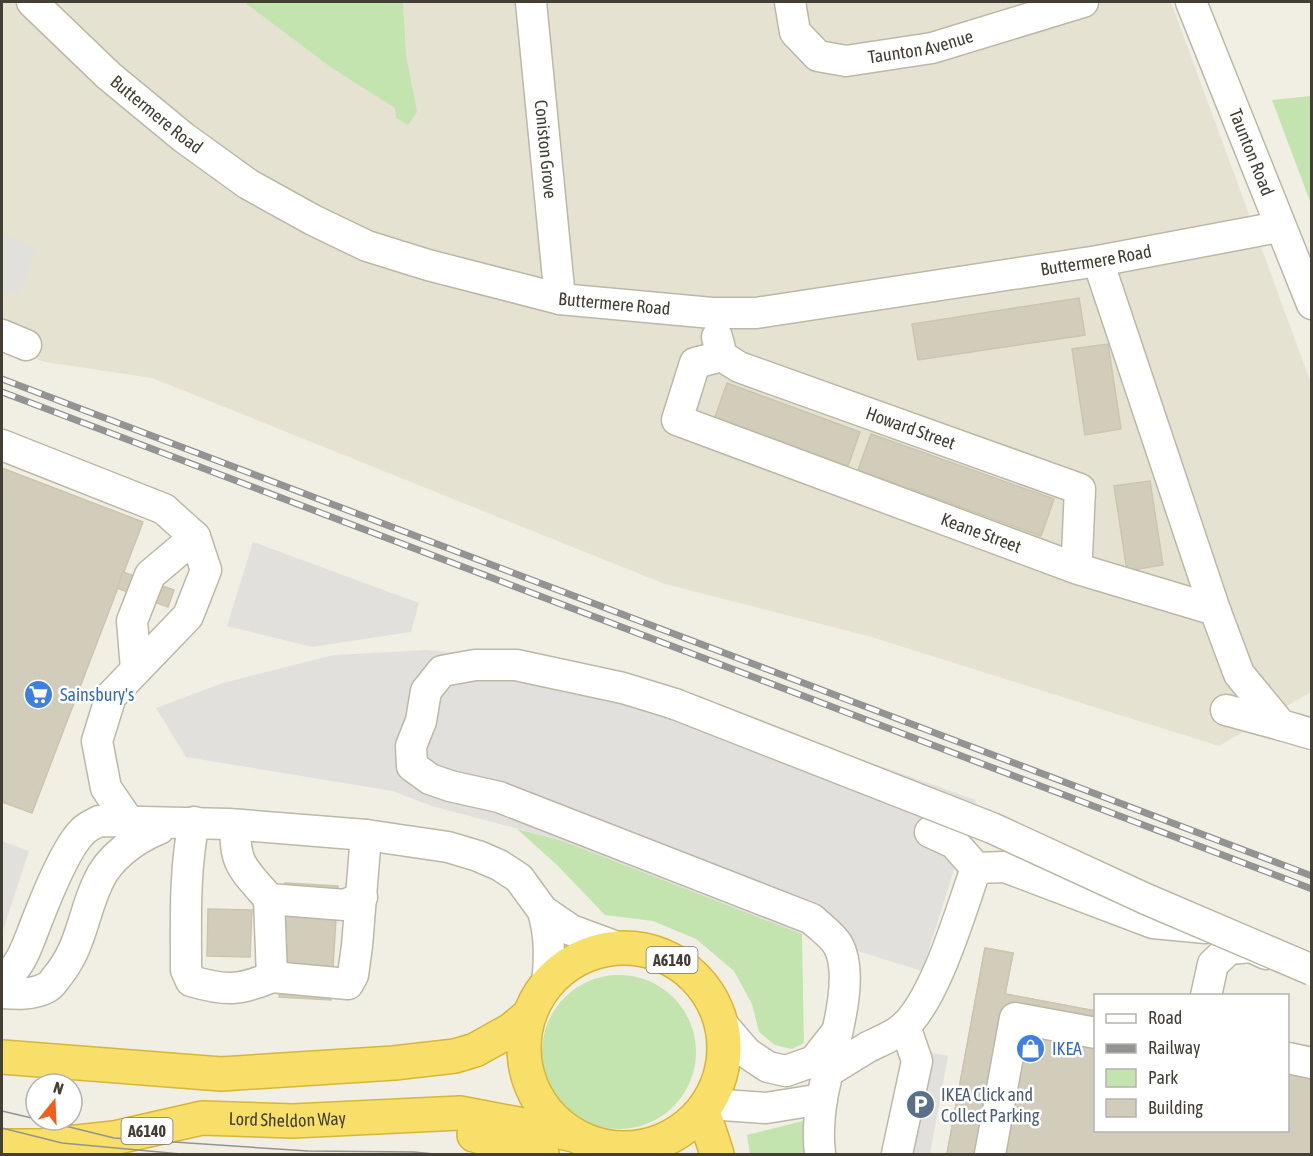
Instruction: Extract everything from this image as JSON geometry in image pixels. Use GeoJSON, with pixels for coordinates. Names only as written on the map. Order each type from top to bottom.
{"type":"FeatureCollection","features":[{"type":"Feature","properties":{"kind":"highway","name":"A6140"},"geometry":{"type":"LineString","coordinates":[[2,1057],[221,1074],[394,1063],[455,1056],[475,1050],[511,1030],[528,1016],[547,983],[565,966],[587,954],[617,947],[643,949],[665,956],[682,966],[699,981],[716,1006],[722,1024],[725,1050],[716,1091],[706,1108]]}},
{"type":"Feature","properties":{"kind":"highway"},"geometry":{"type":"LineString","coordinates":[[528,1016],[523,1057],[529,1082],[538,1101],[550,1117],[590,1144],[622,1149],[652,1145],[681,1131],[706,1108],[717,1155]]}},
{"type":"Feature","properties":{"kind":"highway","name":"Lord Sheldon Way"},"geometry":{"type":"LineString","coordinates":[[2,1146],[39,1150],[114,1138],[202,1118],[293,1121],[460,1113],[590,1144]]}},
{"type":"Feature","properties":{"kind":"highway","name":"A6140"},"geometry":{"type":"LineString","coordinates":[[293,1121],[400,1131],[470,1134],[542,1155]]}},
{"type":"Feature","properties":{"kind":"street","name":"Buttermere Road"},"geometry":{"type":"LineString","coordinates":[[32,2],[108,76],[183,137],[248,184],[367,246],[428,265],[560,298],[712,313],[756,313],[1098,261],[1279,227]]}},
{"type":"Feature","properties":{"kind":"street","name":"Coniston Grove"},"geometry":{"type":"LineString","coordinates":[[531,2],[560,298]]}},
{"type":"Feature","properties":{"kind":"street","name":"Taunton Avenue"},"geometry":{"type":"LineString","coordinates":[[790,2],[795,32],[819,56],[846,62],[932,48],[1083,2]]}},
{"type":"Feature","properties":{"kind":"street","name":"Taunton Road"},"geometry":{"type":"LineString","coordinates":[[1191,2],[1311,304]]}},
{"type":"Feature","properties":{"kind":"street"},"geometry":{"type":"LineString","coordinates":[[1098,261],[1215,610],[1239,674],[1281,725]]}},
{"type":"Feature","properties":{"kind":"street"},"geometry":{"type":"LineString","coordinates":[[712,313],[722,356]]}},
{"type":"Feature","properties":{"kind":"street","name":"Keane Street"},"geometry":{"type":"LineString","coordinates":[[722,356],[695,363],[677,420],[1078,569],[1215,610]]}},
{"type":"Feature","properties":{"kind":"street","name":"Howard Street"},"geometry":{"type":"LineString","coordinates":[[722,356],[739,367],[1080,489],[1077,555]]}},
{"type":"Feature","properties":{"kind":"street"},"geometry":{"type":"LineString","coordinates":[[2,445],[164,509],[195,537],[206,570],[188,616],[111,696],[97,741],[106,788],[134,828]]}},
{"type":"Feature","properties":{"kind":"street"},"geometry":{"type":"LineString","coordinates":[[136,669],[132,621],[150,575],[195,537]]}},
{"type":"Feature","properties":{"kind":"street"},"geometry":{"type":"LineString","coordinates":[[820,1155],[819,1141],[825,1085],[839,1030],[845,968],[838,945],[812,919],[500,797],[430,779],[412,766],[411,746],[421,722],[426,691],[442,671],[475,665],[516,665],[623,688],[675,704],[992,828],[1311,972]]}},
{"type":"Feature","properties":{"kind":"street"},"geometry":{"type":"LineString","coordinates":[[1226,710],[1311,734]]}},
{"type":"Feature","properties":{"kind":"street"},"geometry":{"type":"LineString","coordinates":[[2,981],[16,968],[24,955],[38,916],[75,841],[84,829],[99,821],[134,828],[186,822],[236,825],[366,835],[448,847],[499,865],[519,878],[543,911],[571,930],[617,947]]}},
{"type":"Feature","properties":{"kind":"street"},"geometry":{"type":"LineString","coordinates":[[186,822],[189,846],[186,880],[186,970],[191,981],[213,988],[246,988],[272,977],[348,984],[353,975],[366,835]]}},
{"type":"Feature","properties":{"kind":"street"},"geometry":{"type":"LineString","coordinates":[[236,825],[235,847],[241,866],[269,899],[272,977]]}},
{"type":"Feature","properties":{"kind":"street"},"geometry":{"type":"LineString","coordinates":[[2,993],[24,995],[49,987],[66,967],[80,936],[98,882],[134,828]]}},
{"type":"Feature","properties":{"kind":"street"},"geometry":{"type":"LineString","coordinates":[[930,832],[954,843],[976,868]]}},
{"type":"Feature","properties":{"kind":"street"},"geometry":{"type":"LineString","coordinates":[[976,868],[1005,867],[1153,923],[1251,932],[1311,959]]}},
{"type":"Feature","properties":{"kind":"street"},"geometry":{"type":"LineString","coordinates":[[706,1108],[766,1108],[825,1085],[866,1048],[905,1026],[922,1006],[976,868]]}},
{"type":"Feature","properties":{"kind":"street"},"geometry":{"type":"LineString","coordinates":[[269,899],[345,905],[362,897]]}},
{"type":"Feature","properties":{"kind":"street"},"geometry":{"type":"LineString","coordinates":[[543,911],[549,933],[550,954],[547,983]]}},
{"type":"Feature","properties":{"kind":"street"},"geometry":{"type":"LineString","coordinates":[[1206,994],[1213,964],[1229,949],[1251,947],[1311,972]]}},
{"type":"Feature","properties":{"kind":"street"},"geometry":{"type":"LineString","coordinates":[[990,1155],[1016,1018],[1094,1033]]}},
{"type":"Feature","properties":{"kind":"street"},"geometry":{"type":"LineString","coordinates":[[722,1024],[747,1053],[768,1067],[786,1071],[814,1061],[839,1030]]}},
{"type":"Feature","properties":{"kind":"street"},"geometry":{"type":"LineString","coordinates":[[897,1155],[917,1061],[905,1026]]}},
{"type":"Feature","properties":{"kind":"street"},"geometry":{"type":"LineString","coordinates":[[1289,1058],[1311,1063]]}},
{"type":"Feature","properties":{"kind":"street"},"geometry":{"type":"LineString","coordinates":[[1289,1069],[1311,1074]]}},
{"type":"Feature","properties":{"kind":"shaded area"},"geometry":{"type":"Polygon","coordinates":[[[2,2],[1171,2],[1311,383],[1311,692],[1219,746],[868,636],[665,584],[152,378],[45,362],[2,347],[2,2]]]}},
{"type":"Feature","properties":{"kind":"shaded area"},"geometry":{"type":"Polygon","coordinates":[[[2,234],[37,248],[19,296],[2,289],[2,234]]]}},
{"type":"Feature","properties":{"kind":"shaded area"},"geometry":{"type":"Polygon","coordinates":[[[253,542],[419,603],[411,632],[312,647],[227,626],[253,542]]]}},
{"type":"Feature","properties":{"kind":"shaded area"},"geometry":{"type":"Polygon","coordinates":[[[426,650],[546,660],[641,677],[801,738],[976,800],[922,971],[802,934],[563,841],[432,806],[392,791],[186,757],[156,708],[223,683],[333,655],[426,650]]]}},
{"type":"Feature","properties":{"kind":"shaded area"},"geometry":{"type":"Polygon","coordinates":[[[2,841],[29,851],[2,933],[2,841]]]}},
{"type":"Feature","properties":{"kind":"shaded area","name":"IKEA Click and Collect Parking"},"geometry":{"type":"Polygon","coordinates":[[[913,1049],[948,1056],[930,1154],[891,1154],[913,1049]]]}},
{"type":"Feature","properties":{"kind":"green space"},"geometry":{"type":"Polygon","coordinates":[[[244,2],[403,2],[406,55],[417,112],[408,125],[396,118],[395,108],[332,68],[244,2]]]}},
{"type":"Feature","properties":{"kind":"green space"},"geometry":{"type":"Polygon","coordinates":[[[1312,96],[1311,204],[1272,100],[1312,96]]]}},
{"type":"Feature","properties":{"kind":"green space"},"geometry":{"type":"Polygon","coordinates":[[[517,829],[563,841],[802,934],[804,1043],[792,1049],[775,1045],[759,1032],[752,1004],[734,971],[696,939],[653,921],[605,915],[557,865],[517,829]]]}},
{"type":"Feature","properties":{"kind":"green space"},"geometry":{"type":"Polygon","coordinates":[[[619,975],[648,981],[662,988],[673,998],[683,1009],[690,1023],[696,1052],[690,1081],[683,1095],[673,1106],[662,1116],[648,1123],[619,1129],[590,1123],[576,1116],[565,1106],[555,1095],[548,1081],[542,1052],[548,1023],[555,1009],[565,998],[576,988],[590,981],[619,975]]]}},
{"type":"Feature","properties":{"kind":"green space"},"geometry":{"type":"Polygon","coordinates":[[[807,1120],[812,1154],[750,1154],[747,1135],[807,1120]]]}},
{"type":"Feature","properties":{"kind":"building"},"geometry":{"type":"Polygon","coordinates":[[[1079,298],[1085,335],[918,360],[912,324],[1079,298]]]}},
{"type":"Feature","properties":{"kind":"building"},"geometry":{"type":"Polygon","coordinates":[[[1108,344],[1121,429],[1085,435],[1072,349],[1108,344]]]}},
{"type":"Feature","properties":{"kind":"building"},"geometry":{"type":"Polygon","coordinates":[[[727,383],[860,432],[848,466],[715,417],[727,383]]]}},
{"type":"Feature","properties":{"kind":"building"},"geometry":{"type":"Polygon","coordinates":[[[871,434],[1054,499],[1041,536],[858,470],[871,434]]]}},
{"type":"Feature","properties":{"kind":"building","name":"Sainsbury's"},"geometry":{"type":"Polygon","coordinates":[[[2,468],[143,522],[32,813],[2,802],[2,468]]]}},
{"type":"Feature","properties":{"kind":"building"},"geometry":{"type":"Polygon","coordinates":[[[1150,481],[1163,565],[1127,571],[1114,486],[1150,481]]]}},
{"type":"Feature","properties":{"kind":"building"},"geometry":{"type":"Polygon","coordinates":[[[123,572],[174,590],[168,607],[117,588],[123,572]]]}},
{"type":"Feature","properties":{"kind":"building"},"geometry":{"type":"Polygon","coordinates":[[[285,883],[338,886],[331,1000],[279,997],[285,883]]]}},
{"type":"Feature","properties":{"kind":"building"},"geometry":{"type":"Polygon","coordinates":[[[208,909],[252,910],[250,957],[207,956],[208,909]]]}},
{"type":"Feature","properties":{"kind":"building","name":"IKEA"},"geometry":{"type":"Polygon","coordinates":[[[985,948],[1013,953],[1005,994],[1094,1011],[1094,1132],[1289,1132],[1289,1047],[1312,1052],[1312,1154],[947,1154],[985,948]]]}},
{"type":"Feature","properties":{"kind":"building","name":"IKEA"},"geometry":{"type":"Polygon","coordinates":[[[985,948],[1013,953],[1005,994],[1094,1011],[1094,1132],[1289,1132],[1289,1047],[1312,1052],[1312,1154],[947,1154],[985,948]]]}},
{"type":"Feature","properties":{"kind":"tram line"},"geometry":{"type":"LineString","coordinates":[[2,1111],[24,1116]]}},
{"type":"Feature","properties":{"kind":"tram line"},"geometry":{"type":"LineString","coordinates":[[2,1128],[62,1143],[181,1154]]}},
{"type":"Feature","properties":{"kind":"tram line"},"geometry":{"type":"LineString","coordinates":[[84,1131],[114,1138],[308,1151],[434,1154]]}},
{"type":"Feature","properties":{"kind":"railway"},"geometry":{"type":"LineString","coordinates":[[2,379],[1312,876]]}},
{"type":"Feature","properties":{"kind":"railway"},"geometry":{"type":"LineString","coordinates":[[2,392],[1312,889]]}},
{"type":"Feature","properties":{"kind":"place","name":"Sainsbury's"},"geometry":{"type":"Point","coordinates":[39,695]}},
{"type":"Feature","properties":{"kind":"place","name":"IKEA"},"geometry":{"type":"Point","coordinates":[1031,1049]}},
{"type":"Feature","properties":{"kind":"place","name":"IKEA Click and Collect Parking"},"geometry":{"type":"Point","coordinates":[920,1105]}}]}
